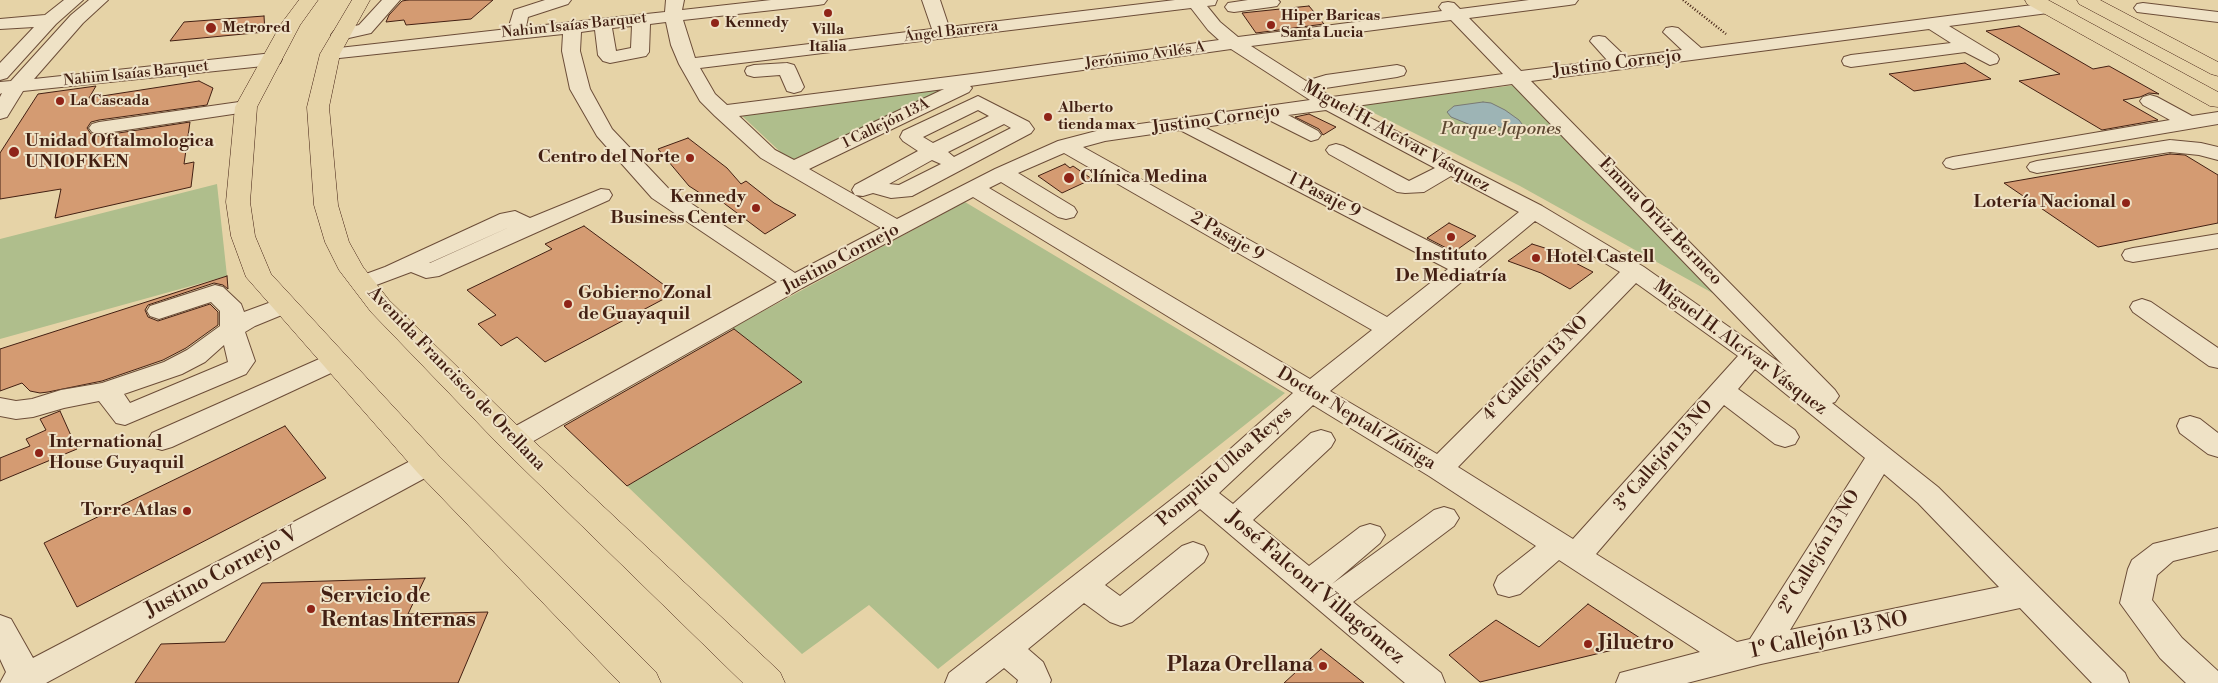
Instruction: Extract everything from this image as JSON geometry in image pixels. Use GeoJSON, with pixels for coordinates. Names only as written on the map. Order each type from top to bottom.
{"type":"FeatureCollection","features":[{"type":"Feature","properties":{"kind":"main road"},"geometry":{"type":"LineString","coordinates":[[309,0],[291,24],[246,107],[238,202],[243,236],[259,277],[428,464],[643,683]]}},
{"type":"Feature","properties":{"kind":"main road","name":"Avenida Francisco de Orellana"},"geometry":{"type":"LineString","coordinates":[[360,0],[335,45],[318,107],[326,205],[337,242],[352,270],[380,306],[513,440],[767,683]]}},
{"type":"Feature","properties":{"kind":"main road"},"geometry":{"type":"LineString","coordinates":[[2086,0],[2218,70]]}},
{"type":"Feature","properties":{"kind":"main road"},"geometry":{"type":"LineString","coordinates":[[2041,4],[2218,101]]}},
{"type":"Feature","properties":{"kind":"street"},"geometry":{"type":"LineString","coordinates":[[0,74],[50,20],[74,0]]}},
{"type":"Feature","properties":{"kind":"street"},"geometry":{"type":"LineString","coordinates":[[0,113],[8,87],[99,0]]}},
{"type":"Feature","properties":{"kind":"street"},"geometry":{"type":"LineString","coordinates":[[335,45],[365,29],[391,0]]}},
{"type":"Feature","properties":{"kind":"street"},"geometry":{"type":"LineString","coordinates":[[602,23],[607,55],[610,57],[640,52],[643,19],[648,0]]}},
{"type":"Feature","properties":{"kind":"street","name":"Nahim Isaías Barquet"},"geometry":{"type":"LineString","coordinates":[[335,45],[516,33],[562,17],[602,23],[643,19],[674,8],[818,0]]}},
{"type":"Feature","properties":{"kind":"street"},"geometry":{"type":"LineString","coordinates":[[931,0],[942,33]]}},
{"type":"Feature","properties":{"kind":"street","name":"Emma Ortiz Bermeo"},"geometry":{"type":"LineString","coordinates":[[1441,0],[1519,77],[1775,341],[1877,452]]}},
{"type":"Feature","properties":{"kind":"street","name":"Jerónimo Avilés A"},"geometry":{"type":"LineString","coordinates":[[722,112],[1569,0]]}},
{"type":"Feature","properties":{"kind":"street","name":"Ángel Barrera"},"geometry":{"type":"LineString","coordinates":[[692,72],[942,33],[1201,1]]}},
{"type":"Feature","properties":{"kind":"street","name":"Miguel H. Alcívar Vásquez"},"geometry":{"type":"LineString","coordinates":[[1201,1],[1214,26],[1234,43],[1331,104],[1534,211],[1636,272],[1753,355],[1928,494],[2028,594],[2113,683]]}},
{"type":"Feature","properties":{"kind":"street"},"geometry":{"type":"LineString","coordinates":[[1238,4],[1271,2]]}},
{"type":"Feature","properties":{"kind":"street","name":"Justino Cornejo"},"geometry":{"type":"LineString","coordinates":[[513,440],[794,283],[1002,173],[1065,145],[1104,136],[1183,124],[1519,77],[1932,23],[2041,4]]}},
{"type":"Feature","properties":{"kind":"street"},"geometry":{"type":"LineString","coordinates":[[2140,4],[2170,44]]}},
{"type":"Feature","properties":{"kind":"street"},"geometry":{"type":"LineString","coordinates":[[2140,4],[2218,16]]}},
{"type":"Feature","properties":{"kind":"street"},"geometry":{"type":"LineString","coordinates":[[535,16],[562,17],[613,6]]}},
{"type":"Feature","properties":{"kind":"street"},"geometry":{"type":"LineString","coordinates":[[674,8],[680,45],[692,72],[707,96],[722,112],[768,154],[898,229]]}},
{"type":"Feature","properties":{"kind":"street"},"geometry":{"type":"LineString","coordinates":[[516,33],[520,14],[562,17]]}},
{"type":"Feature","properties":{"kind":"street"},"geometry":{"type":"LineString","coordinates":[[562,17],[580,89],[604,132],[660,192],[794,283]]}},
{"type":"Feature","properties":{"kind":"street"},"geometry":{"type":"LineString","coordinates":[[0,24],[50,20]]}},
{"type":"Feature","properties":{"kind":"street"},"geometry":{"type":"LineString","coordinates":[[1932,23],[1990,59]]}},
{"type":"Feature","properties":{"kind":"street"},"geometry":{"type":"LineString","coordinates":[[1301,48],[1335,42],[1326,31]]}},
{"type":"Feature","properties":{"kind":"street"},"geometry":{"type":"LineString","coordinates":[[1672,32],[1697,54]]}},
{"type":"Feature","properties":{"kind":"street"},"geometry":{"type":"LineString","coordinates":[[0,38],[37,34]]}},
{"type":"Feature","properties":{"kind":"street"},"geometry":{"type":"LineString","coordinates":[[1599,41],[1622,64]]}},
{"type":"Feature","properties":{"kind":"street"},"geometry":{"type":"LineString","coordinates":[[1851,61],[1968,46]]}},
{"type":"Feature","properties":{"kind":"street","name":"Nahim Isaías Barquet"},"geometry":{"type":"LineString","coordinates":[[8,87],[273,60]]}},
{"type":"Feature","properties":{"kind":"street"},"geometry":{"type":"LineString","coordinates":[[692,72],[780,68],[789,71],[794,87]]}},
{"type":"Feature","properties":{"kind":"street"},"geometry":{"type":"LineString","coordinates":[[1303,87],[1326,81],[1397,70]]}},
{"type":"Feature","properties":{"kind":"street","name":"1 Callejón 13A"},"geometry":{"type":"LineString","coordinates":[[793,169],[980,79]]}},
{"type":"Feature","properties":{"kind":"street"},"geometry":{"type":"LineString","coordinates":[[2150,101],[2189,123]]}},
{"type":"Feature","properties":{"kind":"street"},"geometry":{"type":"LineString","coordinates":[[871,185],[891,192],[898,192],[956,164],[1024,130],[1022,126],[978,102],[910,135],[914,140],[932,152],[956,164]]}},
{"type":"Feature","properties":{"kind":"street"},"geometry":{"type":"LineString","coordinates":[[99,128],[246,107]]}},
{"type":"Feature","properties":{"kind":"street"},"geometry":{"type":"LineString","coordinates":[[1269,112],[1311,135]]}},
{"type":"Feature","properties":{"kind":"street"},"geometry":{"type":"LineString","coordinates":[[845,199],[1004,116]]}},
{"type":"Feature","properties":{"kind":"street"},"geometry":{"type":"LineString","coordinates":[[1953,163],[2218,118]]}},
{"type":"Feature","properties":{"kind":"street","name":"1 Pasaje 9"},"geometry":{"type":"LineString","coordinates":[[1183,124],[1464,268]]}},
{"type":"Feature","properties":{"kind":"street","name":"2 Pasaje 9"},"geometry":{"type":"LineString","coordinates":[[1065,145],[1389,329]]}},
{"type":"Feature","properties":{"kind":"street"},"geometry":{"type":"LineString","coordinates":[[2037,167],[2170,146],[2201,149],[2218,154]]}},
{"type":"Feature","properties":{"kind":"street"},"geometry":{"type":"LineString","coordinates":[[1336,150],[1405,187],[1416,187],[1450,168]]}},
{"type":"Feature","properties":{"kind":"street"},"geometry":{"type":"LineString","coordinates":[[1002,173],[1066,212]]}},
{"type":"Feature","properties":{"kind":"street","name":"Doctor Neptalí Zúñiga"},"geometry":{"type":"LineString","coordinates":[[974,188],[1439,469],[1565,550],[1747,653]]}},
{"type":"Feature","properties":{"kind":"street"},"geometry":{"type":"LineString","coordinates":[[363,283],[508,219],[515,218],[528,227],[601,195]]}},
{"type":"Feature","properties":{"kind":"street","name":"Pompilio Ulloa Reyes"},"geometry":{"type":"LineString","coordinates":[[961,683],[1200,493],[1311,392],[1534,211]]}},
{"type":"Feature","properties":{"kind":"street"},"geometry":{"type":"LineString","coordinates":[[2133,255],[2218,241]]}},
{"type":"Feature","properties":{"kind":"street","name":"4º Callejón 13 NO"},"geometry":{"type":"LineString","coordinates":[[1439,469],[1625,280],[1636,272]]}},
{"type":"Feature","properties":{"kind":"street"},"geometry":{"type":"LineString","coordinates":[[105,391],[116,402],[125,416],[237,368],[242,361],[232,330],[232,309],[215,292],[158,311]]}},
{"type":"Feature","properties":{"kind":"street"},"geometry":{"type":"LineString","coordinates":[[0,406],[16,410],[33,408],[62,399],[105,391],[172,368],[196,356],[212,342],[246,320],[285,306]]}},
{"type":"Feature","properties":{"kind":"street"},"geometry":{"type":"LineString","coordinates":[[2142,307],[2218,360]]}},
{"type":"Feature","properties":{"kind":"street","name":"3º Callejón 13 NO"},"geometry":{"type":"LineString","coordinates":[[1509,585],[1565,550],[1584,547],[1753,355]]}},
{"type":"Feature","properties":{"kind":"street"},"geometry":{"type":"LineString","coordinates":[[162,440],[335,361]]}},
{"type":"Feature","properties":{"kind":"street"},"geometry":{"type":"LineString","coordinates":[[1722,390],[1785,438]]}},
{"type":"Feature","properties":{"kind":"street"},"geometry":{"type":"LineString","coordinates":[[2190,426],[2218,447]]}},
{"type":"Feature","properties":{"kind":"street"},"geometry":{"type":"LineString","coordinates":[[1232,519],[1250,507],[1321,440]]}},
{"type":"Feature","properties":{"kind":"street","name":"2º Callejón 13 NO"},"geometry":{"type":"LineString","coordinates":[[1747,653],[1877,452]]}},
{"type":"Feature","properties":{"kind":"street","name":"Justino Cornejo V"},"geometry":{"type":"LineString","coordinates":[[23,681],[428,464]]}},
{"type":"Feature","properties":{"kind":"street","name":"José Falconí Villagómez"},"geometry":{"type":"LineString","coordinates":[[1200,493],[1429,683]]}},
{"type":"Feature","properties":{"kind":"street"},"geometry":{"type":"LineString","coordinates":[[1331,601],[1444,518]]}},
{"type":"Feature","properties":{"kind":"street"},"geometry":{"type":"LineString","coordinates":[[1308,582],[1329,569],[1370,535]]}},
{"type":"Feature","properties":{"kind":"street"},"geometry":{"type":"LineString","coordinates":[[2208,683],[2171,648],[2136,603],[2143,568],[2164,552],[2218,539]]}},
{"type":"Feature","properties":{"kind":"street"},"geometry":{"type":"LineString","coordinates":[[1083,586],[1121,614],[1193,554]]}},
{"type":"Feature","properties":{"kind":"street","name":"1º Callejón 13 NO"},"geometry":{"type":"LineString","coordinates":[[1632,683],[1747,653],[2028,594]]}},
{"type":"Feature","properties":{"kind":"street"},"geometry":{"type":"LineString","coordinates":[[0,628],[23,681]]}},
{"type":"Feature","properties":{"kind":"street"},"geometry":{"type":"LineString","coordinates":[[1005,648],[1031,672],[1035,680],[1033,683]]}},
{"type":"Feature","properties":{"kind":"path"},"geometry":{"type":"LineString","coordinates":[[1683,0],[1744,48]]}},
{"type":"Feature","properties":{"kind":"green space","name":"Parque Japones"},"geometry":{"type":"Polygon","coordinates":[[[1516,85],[1743,310],[1520,186],[1358,105],[1516,85]]]}},
{"type":"Feature","properties":{"kind":"green space"},"geometry":{"type":"Polygon","coordinates":[[[951,86],[790,161],[739,113],[951,86]]]}},
{"type":"Feature","properties":{"kind":"green space"},"geometry":{"type":"Polygon","coordinates":[[[217,184],[227,276],[0,339],[0,239],[217,184]]]}},
{"type":"Feature","properties":{"kind":"green space"},"geometry":{"type":"Polygon","coordinates":[[[965,202],[1285,393],[938,669],[869,605],[802,654],[627,486],[802,382],[732,328],[965,202]]]}},
{"type":"Feature","properties":{"kind":"water"},"geometry":{"type":"Polygon","coordinates":[[[1483,102],[1491,103],[1505,110],[1519,120],[1528,132],[1520,133],[1493,125],[1473,126],[1451,117],[1447,112],[1454,106],[1483,102]]]}},
{"type":"Feature","properties":{"kind":"building"},"geometry":{"type":"Polygon","coordinates":[[[493,0],[471,19],[406,25],[404,20],[386,22],[389,15],[402,1],[493,0]]]}},
{"type":"Feature","properties":{"kind":"building"},"geometry":{"type":"Polygon","coordinates":[[[1309,6],[1324,24],[1256,33],[1242,13],[1309,6]]]}},
{"type":"Feature","properties":{"kind":"building","name":"Metrored"},"geometry":{"type":"Polygon","coordinates":[[[264,16],[265,32],[170,41],[184,22],[264,16]]]}},
{"type":"Feature","properties":{"kind":"building"},"geometry":{"type":"Polygon","coordinates":[[[2019,26],[2093,69],[2109,66],[2159,94],[2149,93],[2140,97],[2123,100],[2158,120],[2102,130],[2019,81],[2060,74],[1986,31],[2019,26]]]}},
{"type":"Feature","properties":{"kind":"building"},"geometry":{"type":"Polygon","coordinates":[[[1965,63],[1991,79],[1914,91],[1889,74],[1965,63]]]}},
{"type":"Feature","properties":{"kind":"building"},"geometry":{"type":"Polygon","coordinates":[[[199,81],[213,88],[207,105],[99,120],[91,122],[87,128],[91,134],[99,136],[190,122],[184,164],[194,162],[191,187],[55,218],[61,189],[0,199],[0,153],[38,94],[96,86],[89,98],[199,81]]]}},
{"type":"Feature","properties":{"kind":"building"},"geometry":{"type":"Polygon","coordinates":[[[1309,114],[1336,127],[1323,135],[1319,129],[1295,117],[1309,114]]]}},
{"type":"Feature","properties":{"kind":"building"},"geometry":{"type":"Polygon","coordinates":[[[688,138],[727,168],[741,184],[746,181],[774,203],[796,215],[765,234],[709,192],[703,195],[689,186],[658,149],[688,138]]]}},
{"type":"Feature","properties":{"kind":"building","name":"Lotería Nacional"},"geometry":{"type":"Polygon","coordinates":[[[2170,154],[2185,155],[2218,175],[2218,223],[2098,247],[2004,183],[2170,154]]]}},
{"type":"Feature","properties":{"kind":"building","name":"Clínica Medina"},"geometry":{"type":"Polygon","coordinates":[[[1065,164],[1070,168],[1073,166],[1092,179],[1062,193],[1038,176],[1065,164]]]}},
{"type":"Feature","properties":{"kind":"building","name":"Instituto De Mediatría"},"geometry":{"type":"Polygon","coordinates":[[[1449,223],[1476,236],[1454,252],[1427,238],[1449,223]]]}},
{"type":"Feature","properties":{"kind":"building","name":"Gobierno Zonal de Guayaquil"},"geometry":{"type":"Polygon","coordinates":[[[584,226],[675,293],[545,362],[517,337],[501,346],[478,324],[496,315],[467,290],[552,249],[545,244],[584,226]]]}},
{"type":"Feature","properties":{"kind":"building"},"geometry":{"type":"Polygon","coordinates":[[[1532,244],[1564,254],[1562,256],[1593,272],[1570,289],[1541,273],[1508,261],[1532,244]]]}},
{"type":"Feature","properties":{"kind":"building"},"geometry":{"type":"Polygon","coordinates":[[[227,276],[228,289],[223,285],[214,283],[148,305],[145,310],[148,317],[158,321],[210,304],[218,312],[218,325],[186,348],[163,360],[102,381],[48,392],[30,391],[22,383],[0,391],[0,349],[227,276]]]}},
{"type":"Feature","properties":{"kind":"building"},"geometry":{"type":"Polygon","coordinates":[[[734,329],[802,382],[627,486],[564,426],[734,329]]]}},
{"type":"Feature","properties":{"kind":"building","name":"International House Guyaquil"},"geometry":{"type":"Polygon","coordinates":[[[60,411],[77,449],[0,481],[0,458],[30,446],[26,439],[46,430],[40,419],[60,411]]]}},
{"type":"Feature","properties":{"kind":"building","name":"Torre Atlas"},"geometry":{"type":"Polygon","coordinates":[[[285,426],[326,478],[77,607],[44,543],[285,426]]]}},
{"type":"Feature","properties":{"kind":"building"},"geometry":{"type":"Polygon","coordinates":[[[425,578],[408,614],[488,612],[458,683],[135,683],[161,644],[225,642],[262,583],[425,578]]]}},
{"type":"Feature","properties":{"kind":"building","name":"Jiluetro"},"geometry":{"type":"Polygon","coordinates":[[[1588,604],[1646,642],[1480,682],[1449,655],[1496,620],[1539,647],[1588,604]]]}},
{"type":"Feature","properties":{"kind":"building","name":"Plaza Orellana"},"geometry":{"type":"Polygon","coordinates":[[[1321,649],[1364,683],[1284,683],[1321,649]]]}},
{"type":"Feature","properties":{"kind":"place","name":"Villa Italia"},"geometry":{"type":"Point","coordinates":[828,13]}},
{"type":"Feature","properties":{"kind":"place","name":"Kennedy"},"geometry":{"type":"Point","coordinates":[715,23]}},
{"type":"Feature","properties":{"kind":"place","name":"Hiper Baricas Santa Lucia"},"geometry":{"type":"Point","coordinates":[1271,25]}},
{"type":"Feature","properties":{"kind":"place","name":"Metrored"},"geometry":{"type":"Point","coordinates":[211,28]}},
{"type":"Feature","properties":{"kind":"place","name":"La Cascada"},"geometry":{"type":"Point","coordinates":[60,101]}},
{"type":"Feature","properties":{"kind":"place","name":"Alberto tienda max"},"geometry":{"type":"Point","coordinates":[1048,117]}},
{"type":"Feature","properties":{"kind":"place","name":"Unidad Oftalmologica UNIOFKEN"},"geometry":{"type":"Point","coordinates":[14,152]}},
{"type":"Feature","properties":{"kind":"place","name":"Centro del Norte"},"geometry":{"type":"Point","coordinates":[690,158]}},
{"type":"Feature","properties":{"kind":"place","name":"Clínica Medina"},"geometry":{"type":"Point","coordinates":[1069,178]}},
{"type":"Feature","properties":{"kind":"place","name":"Lotería Nacional"},"geometry":{"type":"Point","coordinates":[2126,203]}},
{"type":"Feature","properties":{"kind":"place","name":"Kennedy Business Center"},"geometry":{"type":"Point","coordinates":[756,208]}},
{"type":"Feature","properties":{"kind":"place","name":"Instituto De Mediatría"},"geometry":{"type":"Point","coordinates":[1451,237]}},
{"type":"Feature","properties":{"kind":"place","name":"Hotel Castell"},"geometry":{"type":"Point","coordinates":[1536,258]}},
{"type":"Feature","properties":{"kind":"place","name":"Gobierno Zonal de Guayaquil"},"geometry":{"type":"Point","coordinates":[568,304]}},
{"type":"Feature","properties":{"kind":"place","name":"International House Guyaquil"},"geometry":{"type":"Point","coordinates":[39,453]}},
{"type":"Feature","properties":{"kind":"place","name":"Torre Atlas"},"geometry":{"type":"Point","coordinates":[187,511]}},
{"type":"Feature","properties":{"kind":"place","name":"Servicio de Rentas Internas"},"geometry":{"type":"Point","coordinates":[311,609]}},
{"type":"Feature","properties":{"kind":"place","name":"Jiluetro"},"geometry":{"type":"Point","coordinates":[1588,644]}},
{"type":"Feature","properties":{"kind":"place","name":"Plaza Orellana"},"geometry":{"type":"Point","coordinates":[1323,666]}}]}
